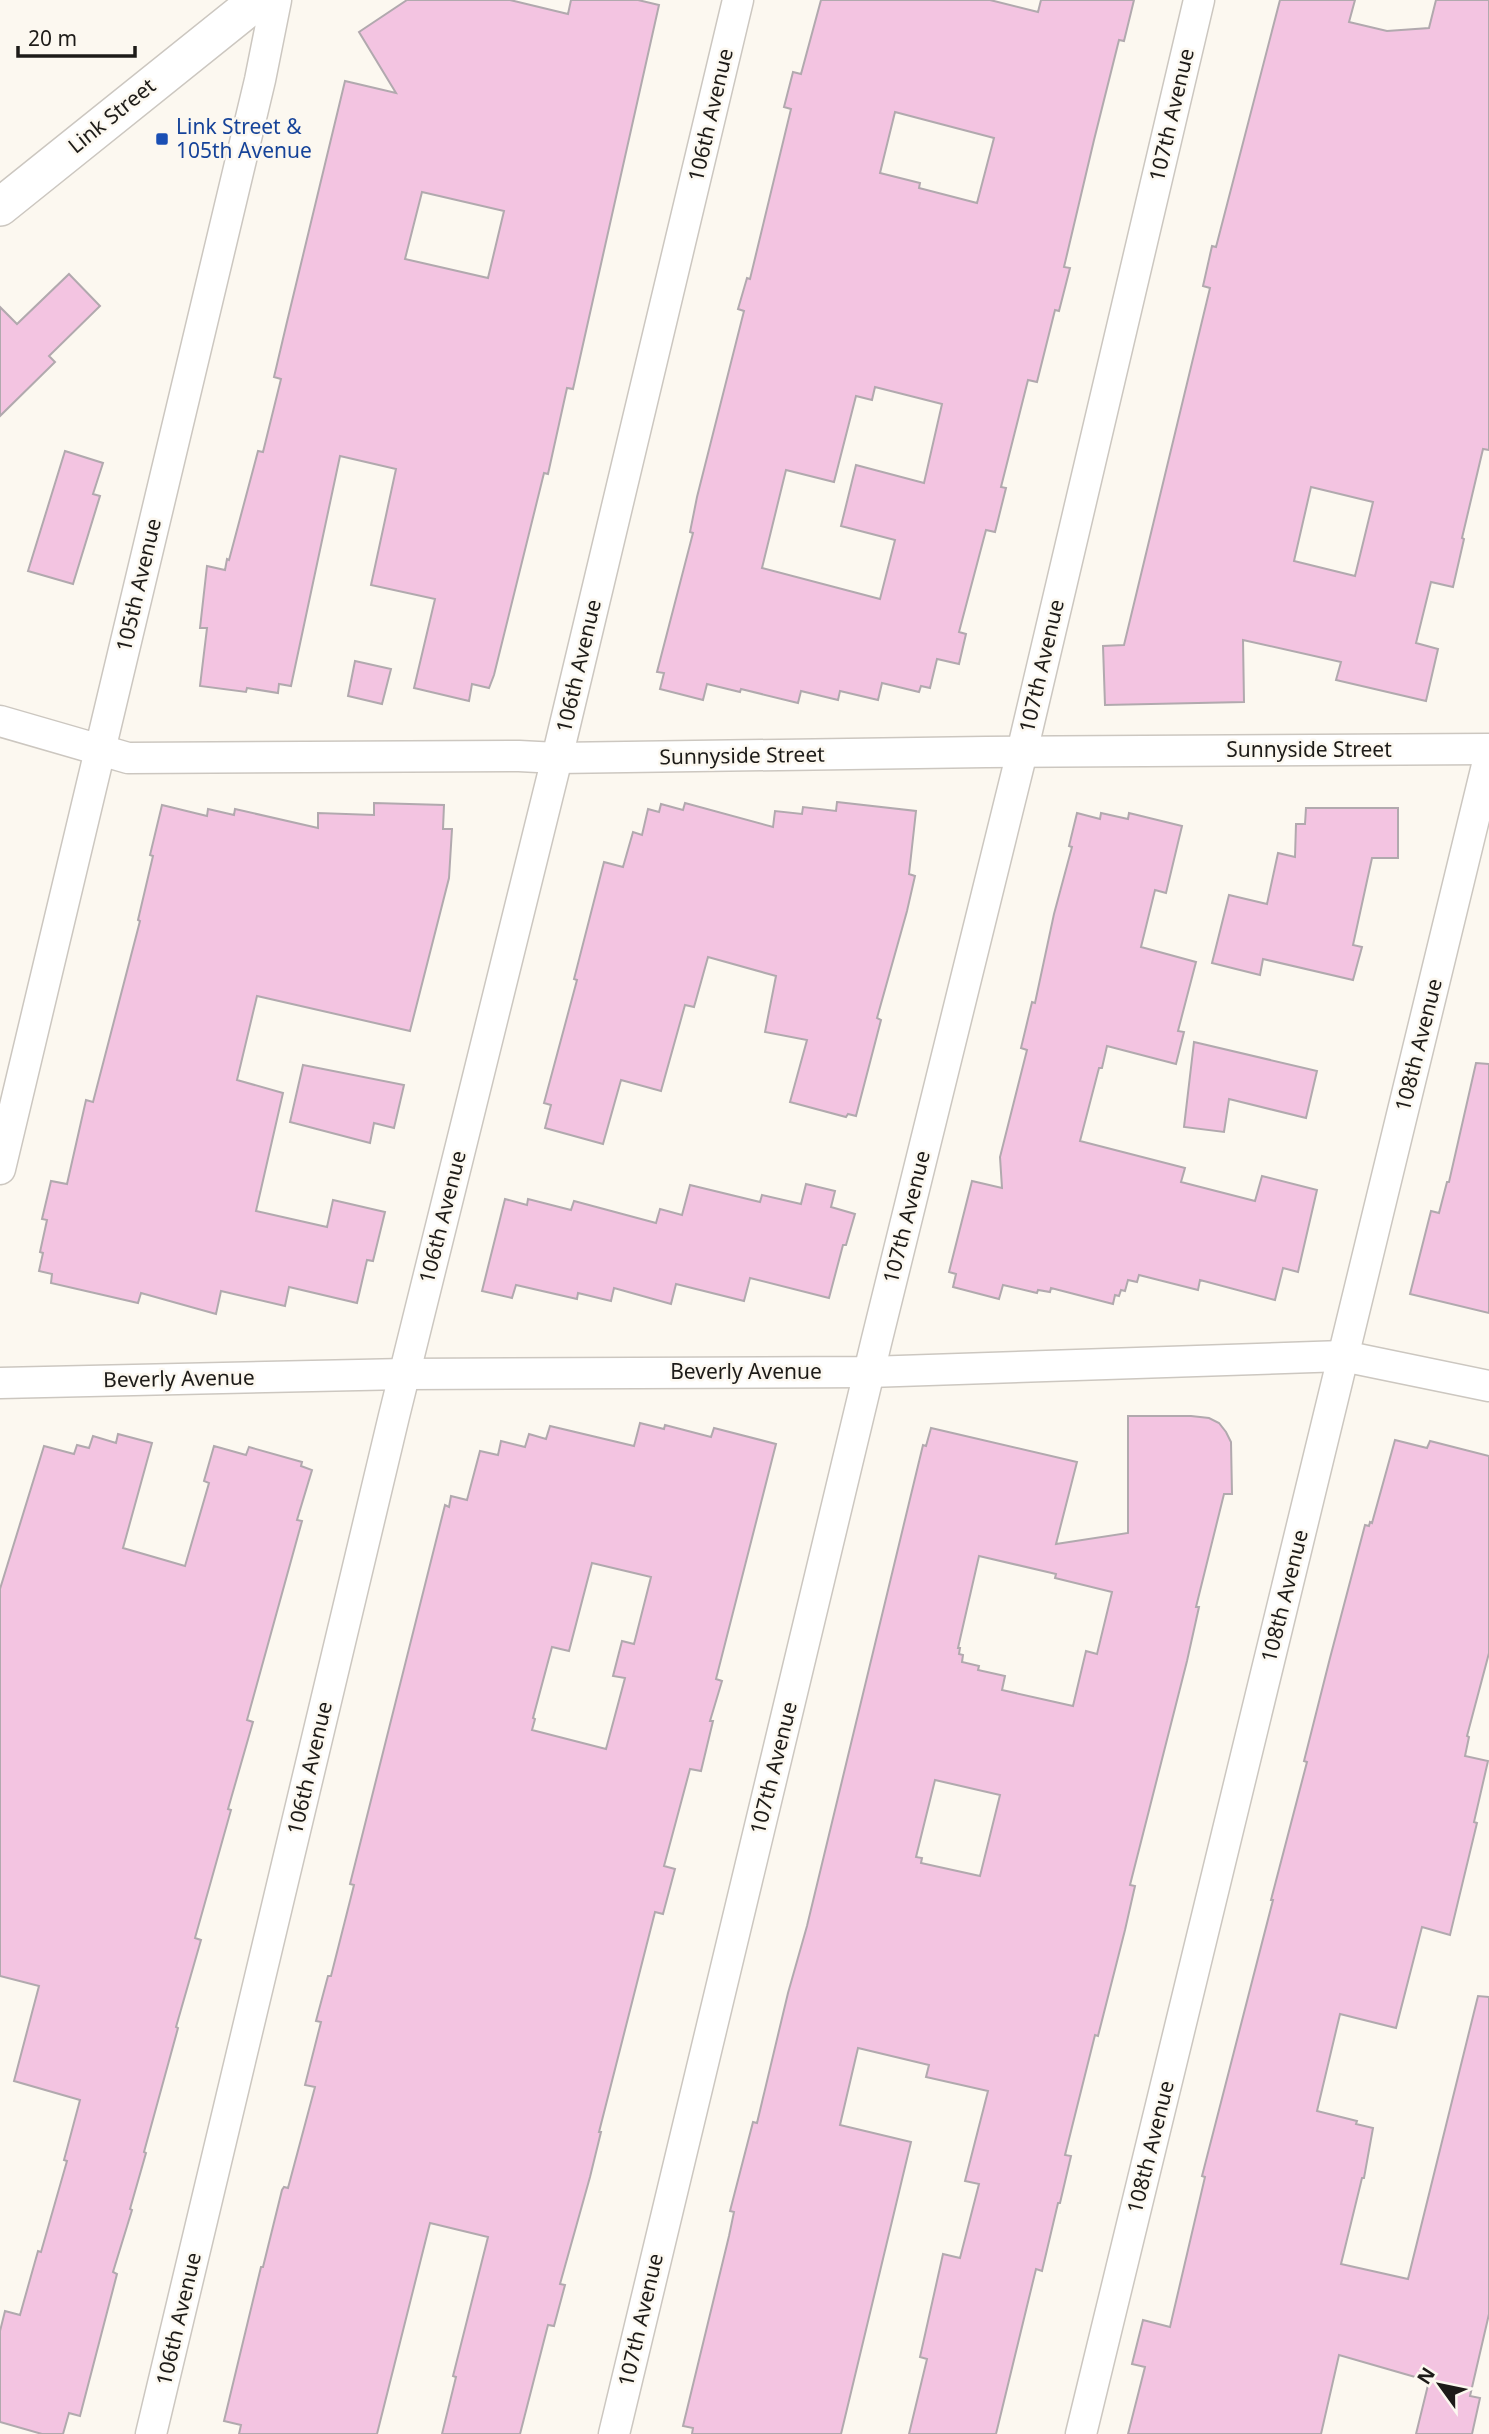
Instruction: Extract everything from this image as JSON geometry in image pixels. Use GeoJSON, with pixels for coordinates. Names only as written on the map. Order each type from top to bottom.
{"type":"FeatureCollection","features":[{"type":"Feature","properties":{"kind":"street","name":"Link Street"},"geometry":{"type":"LineString","coordinates":[[0,207],[258,0]]}},
{"type":"Feature","properties":{"kind":"street","name":"105th Avenue"},"geometry":{"type":"LineString","coordinates":[[0,1170],[178,414],[260,80],[276,0]]}},
{"type":"Feature","properties":{"kind":"street","name":"106th Avenue"},"geometry":{"type":"LineString","coordinates":[[151,2434],[738,0]]}},
{"type":"Feature","properties":{"kind":"street","name":"107th Avenue"},"geometry":{"type":"LineString","coordinates":[[614,2434],[869,1372],[1022,752],[1199,0]]}},
{"type":"Feature","properties":{"kind":"street","name":"Sunnyside Street"},"geometry":{"type":"LineString","coordinates":[[0,721],[128,758],[557,758],[1489,749]]}},
{"type":"Feature","properties":{"kind":"street","name":"108th Avenue"},"geometry":{"type":"LineString","coordinates":[[1081,2434],[1489,757]]}},
{"type":"Feature","properties":{"kind":"street","name":"Beverly Avenue"},"geometry":{"type":"LineString","coordinates":[[0,1383],[405,1374],[869,1372],[1343,1356],[1489,1385]]}},
{"type":"Feature","properties":{"kind":"building"},"geometry":{"type":"Polygon","coordinates":[[[407,0],[510,0],[568,14],[571,0],[638,0],[659,5],[573,389],[567,388],[548,474],[544,473],[494,675],[489,688],[472,684],[469,701],[414,688],[435,599],[371,585],[396,469],[340,456],[291,686],[279,684],[278,693],[247,688],[246,692],[200,686],[207,628],[200,628],[207,566],[225,570],[258,451],[263,452],[281,379],[274,377],[345,81],[396,93],[359,32],[407,0]],[[422,192],[405,259],[488,278],[504,211],[422,192]]]}},
{"type":"Feature","properties":{"kind":"building"},"geometry":{"type":"Polygon","coordinates":[[[821,0],[990,0],[1038,12],[1041,0],[1134,0],[1124,41],[1119,40],[1094,140],[1064,267],[1070,268],[1059,311],[1055,310],[1037,382],[1028,380],[1001,487],[1006,488],[995,532],[986,530],[959,632],[966,634],[959,664],[937,659],[930,688],[921,686],[919,692],[882,683],[878,700],[840,691],[838,700],[801,691],[798,703],[707,684],[703,700],[660,689],[664,673],[657,672],[693,533],[690,532],[697,497],[744,311],[738,309],[747,278],[750,279],[791,109],[784,107],[793,72],[801,74],[821,0]],[[895,112],[880,173],[920,183],[919,188],[977,203],[994,138],[895,112]],[[875,387],[872,400],[856,396],[834,482],[786,470],[762,568],[880,599],[895,540],[841,526],[856,465],[924,483],[942,404],[875,387]]]}},
{"type":"Feature","properties":{"kind":"building"},"geometry":{"type":"Polygon","coordinates":[[[1280,0],[1355,0],[1349,22],[1387,31],[1429,28],[1436,0],[1489,0],[1489,450],[1483,449],[1453,587],[1431,582],[1416,643],[1438,649],[1426,701],[1336,680],[1341,662],[1243,640],[1244,702],[1105,705],[1103,646],[1124,645],[1210,288],[1203,286],[1212,246],[1216,247],[1280,0]],[[1311,487],[1294,561],[1355,576],[1373,502],[1311,487]]]}},
{"type":"Feature","properties":{"kind":"building"},"geometry":{"type":"Polygon","coordinates":[[[69,274],[100,306],[49,356],[55,362],[0,416],[0,307],[17,324],[69,274]]]}},
{"type":"Feature","properties":{"kind":"building"},"geometry":{"type":"Polygon","coordinates":[[[65,451],[103,463],[93,494],[100,496],[73,584],[28,571],[65,451]]]}},
{"type":"Feature","properties":{"kind":"building"},"geometry":{"type":"Polygon","coordinates":[[[355,661],[391,669],[382,704],[348,696],[355,661]]]}},
{"type":"Feature","properties":{"kind":"building"},"geometry":{"type":"Polygon","coordinates":[[[837,802],[916,811],[909,874],[915,876],[877,1018],[881,1020],[856,1116],[848,1114],[846,1117],[790,1102],[807,1040],[765,1032],[776,976],[708,957],[694,1007],[685,1005],[661,1091],[621,1080],[603,1144],[545,1128],[551,1105],[544,1103],[577,980],[574,979],[604,862],[623,867],[633,832],[642,835],[648,809],[659,812],[661,804],[683,810],[685,803],[773,827],[775,811],[802,814],[803,807],[836,811],[837,802]]]}},
{"type":"Feature","properties":{"kind":"building"},"geometry":{"type":"Polygon","coordinates":[[[374,803],[444,805],[443,829],[452,829],[449,878],[410,1031],[257,996],[237,1080],[283,1093],[256,1211],[327,1227],[333,1200],[385,1212],[373,1261],[367,1260],[357,1303],[289,1287],[285,1306],[221,1291],[216,1314],[141,1293],[138,1303],[51,1283],[52,1274],[39,1271],[47,1220],[42,1219],[51,1181],[67,1184],[86,1100],[93,1102],[140,921],[138,920],[153,856],[150,855],[162,805],[207,816],[208,809],[234,815],[235,809],[318,828],[318,813],[374,815],[374,803]]]}},
{"type":"Feature","properties":{"kind":"building"},"geometry":{"type":"Polygon","coordinates":[[[1306,808],[1398,808],[1398,858],[1372,858],[1353,945],[1362,947],[1353,980],[1263,959],[1260,975],[1212,963],[1229,895],[1267,904],[1278,853],[1295,857],[1296,824],[1305,824],[1306,808]]]}},
{"type":"Feature","properties":{"kind":"building"},"geometry":{"type":"Polygon","coordinates":[[[1077,813],[1100,819],[1101,813],[1128,819],[1129,813],[1182,826],[1166,893],[1155,890],[1141,947],[1196,962],[1178,1031],[1184,1032],[1176,1064],[1107,1046],[1080,1141],[1185,1168],[1181,1182],[1255,1201],[1262,1176],[1317,1190],[1298,1272],[1283,1268],[1275,1300],[1200,1280],[1198,1290],[1139,1275],[1137,1282],[1128,1280],[1125,1291],[1121,1290],[1119,1296],[1115,1295],[1113,1304],[1051,1288],[1050,1292],[1038,1290],[1037,1293],[1003,1285],[999,1299],[953,1287],[956,1274],[949,1272],[972,1181],[1002,1188],[1000,1157],[1027,1050],[1021,1048],[1032,1002],[1035,1003],[1072,847],[1069,846],[1077,813]]]}},
{"type":"Feature","properties":{"kind":"building"},"geometry":{"type":"Polygon","coordinates":[[[1194,1042],[1317,1071],[1306,1118],[1229,1099],[1224,1132],[1184,1127],[1194,1042]]]}},
{"type":"Feature","properties":{"kind":"building"},"geometry":{"type":"Polygon","coordinates":[[[1476,1063],[1489,1064],[1489,1313],[1410,1294],[1431,1211],[1439,1213],[1449,1182],[1476,1063]]]}},
{"type":"Feature","properties":{"kind":"building"},"geometry":{"type":"Polygon","coordinates":[[[303,1065],[404,1085],[394,1128],[374,1123],[370,1143],[290,1122],[303,1065]]]}},
{"type":"Feature","properties":{"kind":"building"},"geometry":{"type":"Polygon","coordinates":[[[806,1184],[835,1191],[831,1207],[855,1214],[846,1245],[843,1245],[829,1298],[750,1278],[744,1301],[676,1284],[671,1304],[614,1288],[611,1301],[578,1293],[577,1299],[516,1285],[512,1298],[482,1291],[505,1199],[527,1205],[528,1199],[571,1210],[574,1201],[656,1223],[660,1209],[682,1215],[690,1185],[760,1202],[762,1195],[801,1204],[806,1184]]]}},
{"type":"Feature","properties":{"kind":"building"},"geometry":{"type":"Polygon","coordinates":[[[1128,1416],[1191,1416],[1209,1418],[1219,1423],[1231,1442],[1232,1494],[1224,1494],[1196,1607],[1199,1607],[1187,1661],[1130,1885],[1135,1886],[1125,1930],[1065,2155],[1071,2156],[1060,2203],[1042,2271],[1036,2269],[996,2434],[909,2434],[927,2359],[920,2357],[943,2254],[960,2258],[979,2184],[965,2181],[988,2091],[926,2077],[929,2065],[858,2048],[840,2125],[911,2142],[841,2434],[692,2434],[693,2428],[683,2426],[729,2236],[734,2212],[730,2211],[753,2122],[757,2123],[923,1445],[926,1446],[931,1428],[1077,1462],[1056,1544],[1128,1533],[1128,1416]],[[979,1556],[958,1648],[959,1654],[963,1655],[962,1662],[979,1666],[978,1670],[1005,1676],[1002,1690],[1073,1706],[1086,1651],[1097,1654],[1112,1592],[1055,1578],[1056,1574],[979,1556]],[[935,1780],[916,1857],[922,1858],[921,1863],[980,1876],[1000,1795],[935,1780]]]}},
{"type":"Feature","properties":{"kind":"building"},"geometry":{"type":"Polygon","coordinates":[[[640,1423],[664,1429],[665,1425],[711,1437],[714,1428],[776,1444],[716,1679],[722,1681],[710,1721],[713,1721],[701,1771],[690,1769],[664,1866],[675,1869],[663,1914],[655,1912],[590,2177],[560,2284],[565,2285],[554,2326],[548,2325],[520,2434],[442,2434],[456,2377],[453,2376],[488,2237],[430,2223],[377,2434],[239,2434],[241,2425],[224,2421],[261,2267],[282,2190],[284,2187],[288,2188],[315,2087],[305,2085],[321,2022],[316,2021],[328,1976],[331,1976],[354,1885],[350,1884],[445,1505],[449,1507],[451,1496],[467,1500],[480,1451],[498,1455],[501,1441],[525,1447],[529,1434],[546,1439],[550,1426],[634,1446],[640,1423]],[[592,1563],[569,1651],[552,1647],[532,1730],[606,1749],[625,1678],[613,1676],[622,1641],[634,1644],[651,1577],[592,1563]]]}},
{"type":"Feature","properties":{"kind":"building"},"geometry":{"type":"Polygon","coordinates":[[[118,1434],[152,1443],[123,1548],[185,1566],[209,1483],[204,1481],[214,1446],[246,1455],[249,1447],[302,1462],[301,1466],[312,1470],[297,1520],[302,1521],[247,1720],[253,1722],[228,1809],[231,1810],[195,1938],[201,1940],[144,2152],[146,2153],[130,2209],[132,2210],[113,2272],[117,2274],[80,2416],[69,2413],[63,2434],[42,2434],[0,2422],[0,2331],[5,2311],[20,2315],[67,2161],[64,2160],[80,2100],[14,2081],[39,1986],[0,1976],[0,1589],[44,1446],[74,1454],[77,1445],[89,1448],[93,1436],[116,1443],[118,1434]]]}},
{"type":"Feature","properties":{"kind":"building"},"geometry":{"type":"Polygon","coordinates":[[[1395,1440],[1427,1448],[1430,1441],[1489,1456],[1489,1653],[1467,1736],[1465,1756],[1488,1761],[1474,1822],[1477,1823],[1450,1935],[1422,1927],[1396,2028],[1340,2014],[1317,2111],[1373,2128],[1364,2178],[1341,2264],[1408,2279],[1478,1996],[1489,1997],[1489,2314],[1470,2396],[1480,2398],[1472,2434],[1416,2434],[1429,2381],[1339,2355],[1321,2434],[1128,2434],[1145,2367],[1132,2364],[1143,2320],[1170,2327],[1205,2177],[1202,2176],[1273,1900],[1330,1658],[1365,1525],[1372,1523],[1395,1440]]]}},
{"type":"Feature","properties":{"kind":"place","name":"Link Street & 105th Avenue"},"geometry":{"type":"Point","coordinates":[162,139]}}]}
